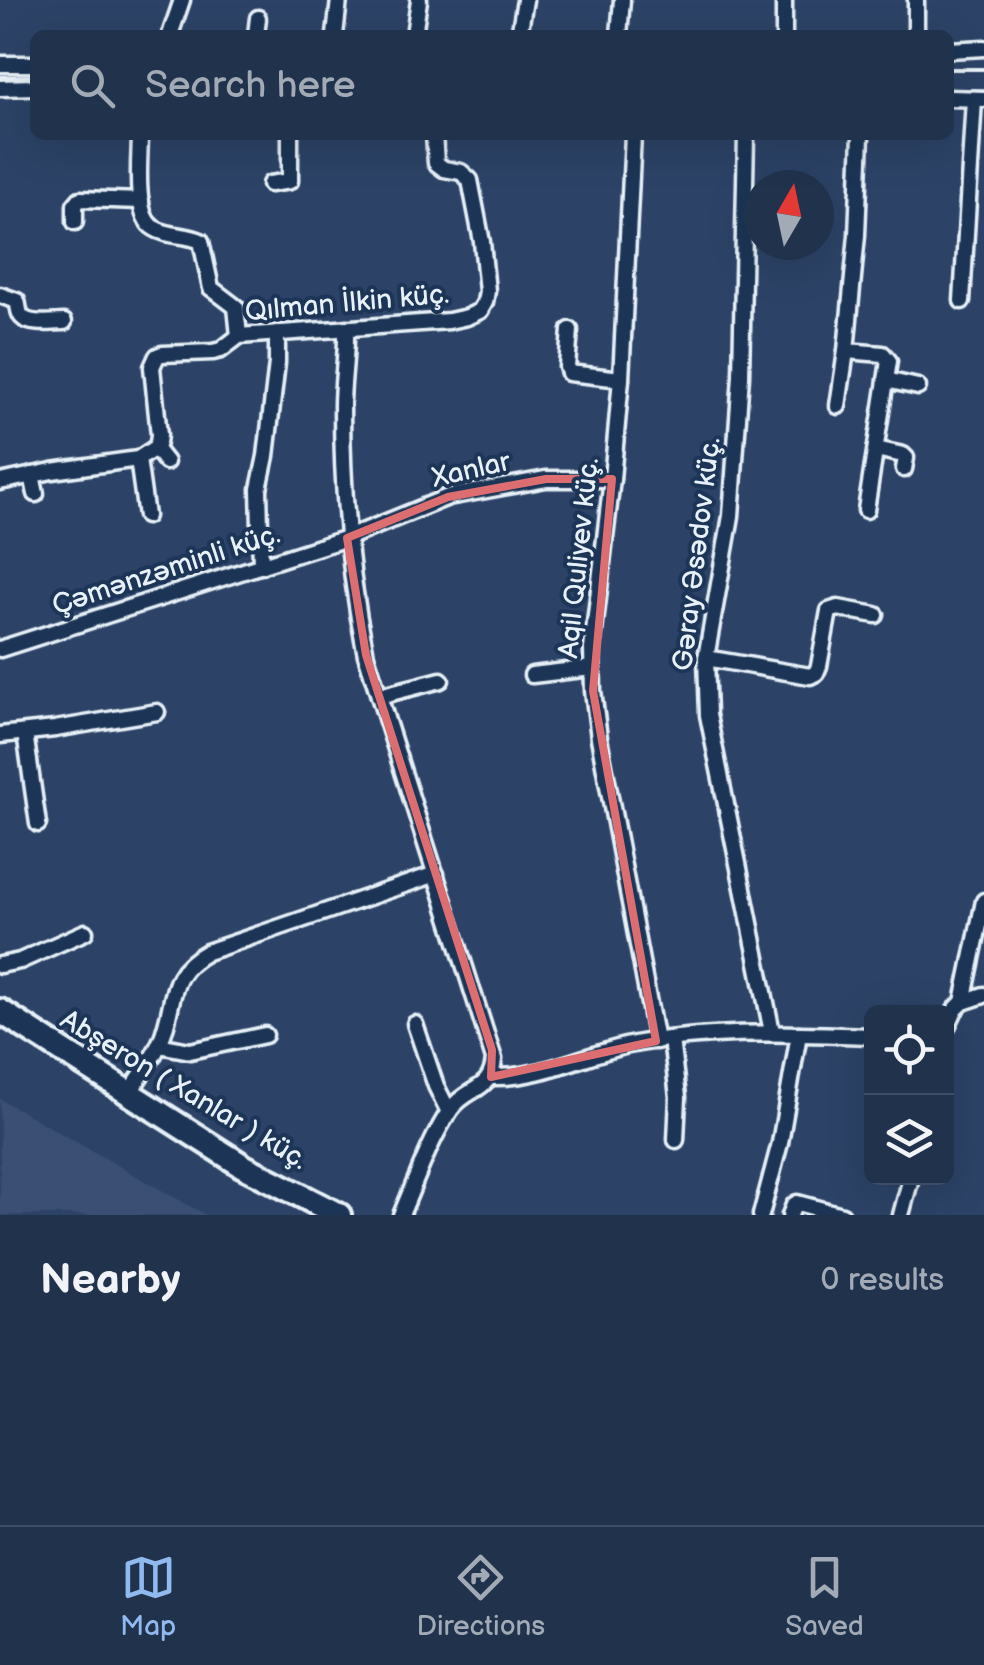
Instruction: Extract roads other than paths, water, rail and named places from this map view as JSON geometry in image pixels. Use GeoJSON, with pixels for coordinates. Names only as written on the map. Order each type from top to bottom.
{"type":"FeatureCollection","features":[{"type":"Feature","properties":{"kind":"main road","name":"Abşeron ( Xanlar ) küç."},"geometry":{"type":"LineString","coordinates":[[0,1011],[243,1166],[339,1215]]}},
{"type":"Feature","properties":{"kind":"main road"},"geometry":{"type":"LineString","coordinates":[[0,1024],[237,1176],[312,1215]]}},
{"type":"Feature","properties":{"kind":"street"},"geometry":{"type":"LineString","coordinates":[[172,30],[182,0]]}},
{"type":"Feature","properties":{"kind":"street"},"geometry":{"type":"LineString","coordinates":[[336,30],[339,0]]}},
{"type":"Feature","properties":{"kind":"street"},"geometry":{"type":"LineString","coordinates":[[415,30],[419,0]]}},
{"type":"Feature","properties":{"kind":"street"},"geometry":{"type":"LineString","coordinates":[[521,30],[525,0]]}},
{"type":"Feature","properties":{"kind":"street"},"geometry":{"type":"LineString","coordinates":[[619,30],[622,0]]}},
{"type":"Feature","properties":{"kind":"street"},"geometry":{"type":"LineString","coordinates":[[784,0],[784,30]]}},
{"type":"Feature","properties":{"kind":"street"},"geometry":{"type":"LineString","coordinates":[[916,0],[916,30]]}},
{"type":"Feature","properties":{"kind":"street"},"geometry":{"type":"LineString","coordinates":[[257,30],[258,18]]}},
{"type":"Feature","properties":{"kind":"street"},"geometry":{"type":"LineString","coordinates":[[954,50],[984,48]]}},
{"type":"Feature","properties":{"kind":"street"},"geometry":{"type":"LineString","coordinates":[[0,64],[30,64]]}},
{"type":"Feature","properties":{"kind":"street"},"geometry":{"type":"LineString","coordinates":[[0,88],[30,87]]}},
{"type":"Feature","properties":{"kind":"street"},"geometry":{"type":"LineString","coordinates":[[954,98],[979,99],[962,301]]}},
{"type":"Feature","properties":{"kind":"street"},"geometry":{"type":"LineString","coordinates":[[140,140],[142,212],[151,227],[201,241],[211,288],[236,307],[238,336]]}},
{"type":"Feature","properties":{"kind":"street"},"geometry":{"type":"LineString","coordinates":[[270,184],[290,181],[290,140]]}},
{"type":"Feature","properties":{"kind":"street","name":"Qılman İlkin küç."},"geometry":{"type":"LineString","coordinates":[[154,448],[158,443],[154,361],[157,356],[167,352],[221,350],[238,336],[467,317],[480,311],[486,291],[482,242],[470,180],[461,172],[436,163],[434,140]]}},
{"type":"Feature","properties":{"kind":"street","name":"Aqil Quliyev küç."},"geometry":{"type":"LineString","coordinates":[[633,140],[621,379],[592,668],[599,738],[678,1096],[676,1140]]}},
{"type":"Feature","properties":{"kind":"street","name":"Gəray Əsədov küç."},"geometry":{"type":"LineString","coordinates":[[746,140],[741,376],[731,516],[706,658],[708,715],[772,1032]]}},
{"type":"Feature","properties":{"kind":"street"},"geometry":{"type":"LineString","coordinates":[[838,406],[857,235],[861,140]]}},
{"type":"Feature","properties":{"kind":"street"},"geometry":{"type":"LineString","coordinates":[[75,222],[75,205],[80,200],[140,201]]}},
{"type":"Feature","properties":{"kind":"street"},"geometry":{"type":"LineString","coordinates":[[0,295],[16,301],[24,320],[64,322]]}},
{"type":"Feature","properties":{"kind":"street"},"geometry":{"type":"LineString","coordinates":[[346,328],[342,402],[347,538],[360,628],[378,696],[494,1058],[491,1077],[449,1112],[400,1215]]}},
{"type":"Feature","properties":{"kind":"street"},"geometry":{"type":"LineString","coordinates":[[570,330],[569,373],[621,379]]}},
{"type":"Feature","properties":{"kind":"street"},"geometry":{"type":"LineString","coordinates":[[261,566],[259,489],[277,363],[277,333]]}},
{"type":"Feature","properties":{"kind":"street"},"geometry":{"type":"LineString","coordinates":[[846,351],[887,356],[889,361],[866,510]]}},
{"type":"Feature","properties":{"kind":"street"},"geometry":{"type":"LineString","coordinates":[[886,380],[918,388]]}},
{"type":"Feature","properties":{"kind":"street"},"geometry":{"type":"LineString","coordinates":[[0,482],[138,459],[154,448],[166,462]]}},
{"type":"Feature","properties":{"kind":"street"},"geometry":{"type":"LineString","coordinates":[[876,449],[903,455],[904,468]]}},
{"type":"Feature","properties":{"kind":"street"},"geometry":{"type":"LineString","coordinates":[[138,459],[146,516]]}},
{"type":"Feature","properties":{"kind":"street"},"geometry":{"type":"LineString","coordinates":[[32,474],[36,494]]}},
{"type":"Feature","properties":{"kind":"street","name":"Xanlar"},"geometry":{"type":"LineString","coordinates":[[347,538],[448,497],[546,479],[612,479]]}},
{"type":"Feature","properties":{"kind":"street","name":"Çəmənzəminli küç."},"geometry":{"type":"LineString","coordinates":[[0,649],[347,538]]}},
{"type":"Feature","properties":{"kind":"street"},"geometry":{"type":"LineString","coordinates":[[706,658],[810,676],[819,666],[829,611],[838,608],[876,615]]}},
{"type":"Feature","properties":{"kind":"street"},"geometry":{"type":"LineString","coordinates":[[532,675],[592,668]]}},
{"type":"Feature","properties":{"kind":"street"},"geometry":{"type":"LineString","coordinates":[[378,696],[441,680]]}},
{"type":"Feature","properties":{"kind":"street"},"geometry":{"type":"LineString","coordinates":[[0,734],[157,712]]}},
{"type":"Feature","properties":{"kind":"street"},"geometry":{"type":"LineString","coordinates":[[24,733],[38,824]]}},
{"type":"Feature","properties":{"kind":"street"},"geometry":{"type":"LineString","coordinates":[[128,1094],[158,1046],[176,984],[190,961],[206,952],[436,874]]}},
{"type":"Feature","properties":{"kind":"street"},"geometry":{"type":"LineString","coordinates":[[954,1014],[963,1002],[984,900]]}},
{"type":"Feature","properties":{"kind":"street"},"geometry":{"type":"LineString","coordinates":[[0,965],[20,961],[85,932]]}},
{"type":"Feature","properties":{"kind":"street"},"geometry":{"type":"LineString","coordinates":[[963,1002],[984,995]]}},
{"type":"Feature","properties":{"kind":"street"},"geometry":{"type":"LineString","coordinates":[[415,1024],[449,1112]]}},
{"type":"Feature","properties":{"kind":"street"},"geometry":{"type":"LineString","coordinates":[[491,1077],[522,1076],[622,1046],[664,1040],[772,1032],[864,1036]]}},
{"type":"Feature","properties":{"kind":"street"},"geometry":{"type":"LineString","coordinates":[[158,1046],[190,1052],[265,1034]]}},
{"type":"Feature","properties":{"kind":"street"},"geometry":{"type":"LineString","coordinates":[[761,1214],[780,1143],[799,1034]]}},
{"type":"Feature","properties":{"kind":"street"},"geometry":{"type":"LineString","coordinates":[[901,1215],[909,1185]]}},
{"type":"Feature","properties":{"kind":"street"},"geometry":{"type":"LineString","coordinates":[[790,1215],[797,1203],[842,1215]]}},
{"type":"Feature","properties":{"kind":"waterway"},"geometry":{"type":"LineString","coordinates":[[954,90],[984,90]]}},
{"type":"Feature","properties":{"kind":"railway"},"geometry":{"type":"LineString","coordinates":[[954,69],[984,69]]}},
{"type":"Feature","properties":{"kind":"railway"},"geometry":{"type":"LineString","coordinates":[[0,77],[30,76]]}}]}
